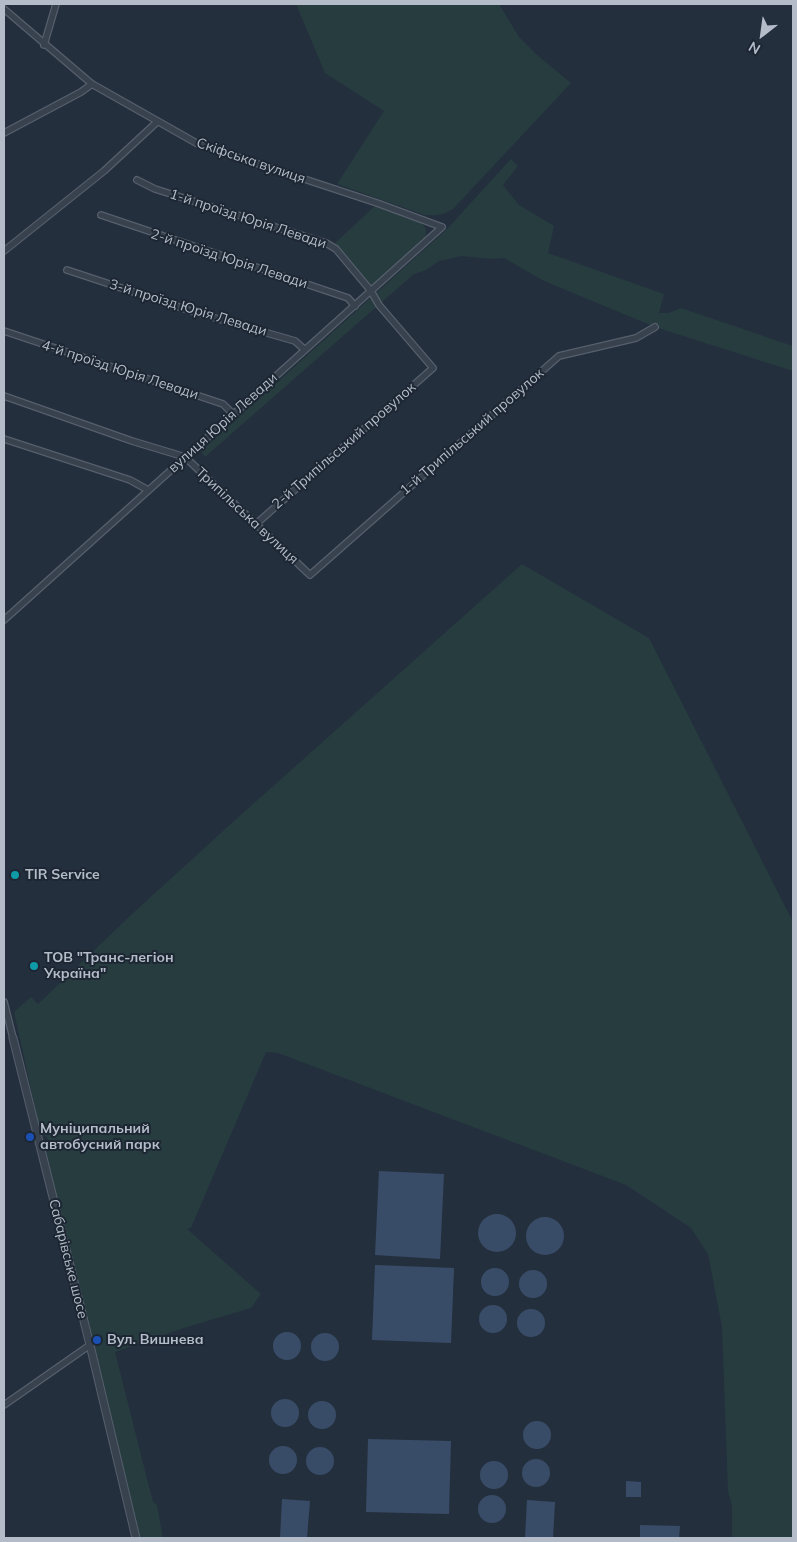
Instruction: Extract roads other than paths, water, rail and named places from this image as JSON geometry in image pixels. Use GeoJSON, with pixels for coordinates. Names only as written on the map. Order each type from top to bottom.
{"type":"FeatureCollection","features":[{"type":"Feature","properties":{"kind":"street"},"geometry":{"type":"LineString","coordinates":[[44,45],[56,4]]}},
{"type":"Feature","properties":{"kind":"street","name":"Скіфська вулиця"},"geometry":{"type":"LineString","coordinates":[[4,10],[92,84],[198,144],[377,203],[442,227]]}},
{"type":"Feature","properties":{"kind":"street"},"geometry":{"type":"LineString","coordinates":[[4,133],[92,84]]}},
{"type":"Feature","properties":{"kind":"street"},"geometry":{"type":"LineString","coordinates":[[4,251],[104,171],[157,122]]}},
{"type":"Feature","properties":{"kind":"street","name":"1-й проїзд Юрія Левади"},"geometry":{"type":"LineString","coordinates":[[136,180],[155,189],[326,243],[336,249],[371,291],[379,305],[433,368]]}},
{"type":"Feature","properties":{"kind":"street","name":"2-й проїзд Юрія Левади"},"geometry":{"type":"LineString","coordinates":[[101,215],[348,298],[355,306]]}},
{"type":"Feature","properties":{"kind":"street","name":"вулиця Юрія Левади"},"geometry":{"type":"LineString","coordinates":[[4,620],[442,227]]}},
{"type":"Feature","properties":{"kind":"street","name":"3-й проїзд Юрія Левади"},"geometry":{"type":"LineString","coordinates":[[67,270],[194,312],[296,340],[304,350]]}},
{"type":"Feature","properties":{"kind":"street","name":"1-й Трипільський провулок"},"geometry":{"type":"LineString","coordinates":[[310,575],[559,356],[636,338],[655,327]]}},
{"type":"Feature","properties":{"kind":"street","name":"4-й проїзд Юрія Левади"},"geometry":{"type":"LineString","coordinates":[[4,331],[223,404],[233,414]]}},
{"type":"Feature","properties":{"kind":"street","name":"2-й Трипільський провулок"},"geometry":{"type":"LineString","coordinates":[[256,524],[433,368]]}},
{"type":"Feature","properties":{"kind":"street"},"geometry":{"type":"LineString","coordinates":[[4,396],[132,441],[185,457]]}},
{"type":"Feature","properties":{"kind":"street"},"geometry":{"type":"LineString","coordinates":[[4,439],[130,480],[148,490]]}},
{"type":"Feature","properties":{"kind":"street","name":"Трипільська вулиця"},"geometry":{"type":"LineString","coordinates":[[185,457],[310,575]]}},
{"type":"Feature","properties":{"kind":"street"},"geometry":{"type":"LineString","coordinates":[[4,1002],[13,1038]]}},
{"type":"Feature","properties":{"kind":"street","name":"Сабарівське шосе"},"geometry":{"type":"LineString","coordinates":[[13,1038],[136,1538]]}},
{"type":"Feature","properties":{"kind":"street"},"geometry":{"type":"LineString","coordinates":[[4,1405],[90,1345]]}},
{"type":"Feature","properties":{"kind":"water"},"geometry":{"type":"Polygon","coordinates":[[[379,1171],[444,1174],[440,1259],[375,1255],[379,1171]]]}},
{"type":"Feature","properties":{"kind":"water"},"geometry":{"type":"Polygon","coordinates":[[[497,1214],[511,1219],[516,1233],[511,1247],[497,1252],[483,1247],[478,1233],[483,1219],[497,1214]]]}},
{"type":"Feature","properties":{"kind":"water"},"geometry":{"type":"Polygon","coordinates":[[[545,1217],[559,1222],[564,1236],[559,1250],[545,1255],[531,1250],[526,1236],[531,1222],[545,1217]]]}},
{"type":"Feature","properties":{"kind":"water"},"geometry":{"type":"Polygon","coordinates":[[[375,1265],[454,1268],[451,1343],[372,1340],[375,1265]]]}},
{"type":"Feature","properties":{"kind":"water"},"geometry":{"type":"Polygon","coordinates":[[[495,1268],[505,1272],[509,1282],[505,1292],[495,1296],[485,1292],[481,1282],[485,1272],[495,1268]]]}},
{"type":"Feature","properties":{"kind":"water"},"geometry":{"type":"Polygon","coordinates":[[[533,1270],[543,1274],[547,1284],[543,1294],[533,1298],[523,1294],[519,1284],[523,1274],[533,1270]]]}},
{"type":"Feature","properties":{"kind":"water"},"geometry":{"type":"Polygon","coordinates":[[[493,1305],[503,1309],[507,1319],[503,1329],[493,1333],[483,1329],[479,1319],[483,1309],[493,1305]]]}},
{"type":"Feature","properties":{"kind":"water"},"geometry":{"type":"Polygon","coordinates":[[[531,1309],[541,1313],[545,1323],[541,1333],[531,1337],[521,1333],[517,1323],[521,1313],[531,1309]]]}},
{"type":"Feature","properties":{"kind":"water"},"geometry":{"type":"Polygon","coordinates":[[[287,1332],[297,1336],[301,1346],[297,1356],[287,1360],[277,1356],[273,1346],[277,1336],[287,1332]]]}},
{"type":"Feature","properties":{"kind":"water"},"geometry":{"type":"Polygon","coordinates":[[[325,1333],[335,1337],[339,1347],[335,1357],[325,1361],[315,1357],[311,1347],[315,1337],[325,1333]]]}},
{"type":"Feature","properties":{"kind":"water"},"geometry":{"type":"Polygon","coordinates":[[[285,1399],[295,1403],[299,1413],[295,1423],[285,1427],[275,1423],[271,1413],[275,1403],[285,1399]]]}},
{"type":"Feature","properties":{"kind":"water"},"geometry":{"type":"Polygon","coordinates":[[[322,1401],[332,1405],[336,1415],[332,1425],[322,1429],[312,1425],[308,1415],[312,1405],[322,1401]]]}},
{"type":"Feature","properties":{"kind":"water"},"geometry":{"type":"Polygon","coordinates":[[[537,1421],[547,1425],[551,1435],[547,1445],[537,1449],[527,1445],[523,1435],[527,1425],[537,1421]]]}},
{"type":"Feature","properties":{"kind":"water"},"geometry":{"type":"Polygon","coordinates":[[[368,1439],[451,1441],[449,1514],[366,1512],[368,1439]]]}},
{"type":"Feature","properties":{"kind":"water"},"geometry":{"type":"Polygon","coordinates":[[[283,1446],[293,1450],[297,1460],[293,1470],[283,1474],[273,1470],[269,1460],[273,1450],[283,1446]]]}},
{"type":"Feature","properties":{"kind":"water"},"geometry":{"type":"Polygon","coordinates":[[[320,1447],[330,1451],[334,1461],[330,1471],[320,1475],[310,1471],[306,1461],[310,1451],[320,1447]]]}},
{"type":"Feature","properties":{"kind":"water"},"geometry":{"type":"Polygon","coordinates":[[[536,1459],[546,1463],[550,1473],[546,1483],[536,1487],[526,1483],[522,1473],[526,1463],[536,1459]]]}},
{"type":"Feature","properties":{"kind":"water"},"geometry":{"type":"Polygon","coordinates":[[[494,1461],[504,1465],[508,1475],[504,1485],[494,1489],[484,1485],[480,1475],[484,1465],[494,1461]]]}},
{"type":"Feature","properties":{"kind":"water"},"geometry":{"type":"Polygon","coordinates":[[[626,1481],[641,1482],[641,1497],[626,1497],[626,1481]]]}},
{"type":"Feature","properties":{"kind":"water"},"geometry":{"type":"Polygon","coordinates":[[[492,1495],[502,1499],[506,1509],[502,1519],[492,1523],[482,1519],[478,1509],[482,1499],[492,1495]]]}},
{"type":"Feature","properties":{"kind":"water"},"geometry":{"type":"Polygon","coordinates":[[[282,1499],[310,1501],[307,1538],[280,1538],[282,1499]]]}},
{"type":"Feature","properties":{"kind":"water"},"geometry":{"type":"Polygon","coordinates":[[[527,1500],[555,1502],[553,1538],[525,1538],[527,1500]]]}},
{"type":"Feature","properties":{"kind":"water"},"geometry":{"type":"Polygon","coordinates":[[[640,1525],[680,1526],[679,1538],[640,1537],[640,1525]]]}},
{"type":"Feature","properties":{"kind":"place","name":"TIR Service"},"geometry":{"type":"Point","coordinates":[15,875]}},
{"type":"Feature","properties":{"kind":"place","name":"ТОВ \"Транс-легіон Україна\""},"geometry":{"type":"Point","coordinates":[34,966]}},
{"type":"Feature","properties":{"kind":"place","name":"Муніципальний автобусний парк"},"geometry":{"type":"Point","coordinates":[30,1137]}},
{"type":"Feature","properties":{"kind":"place","name":"Вул. Вишнева"},"geometry":{"type":"Point","coordinates":[97,1340]}}]}
